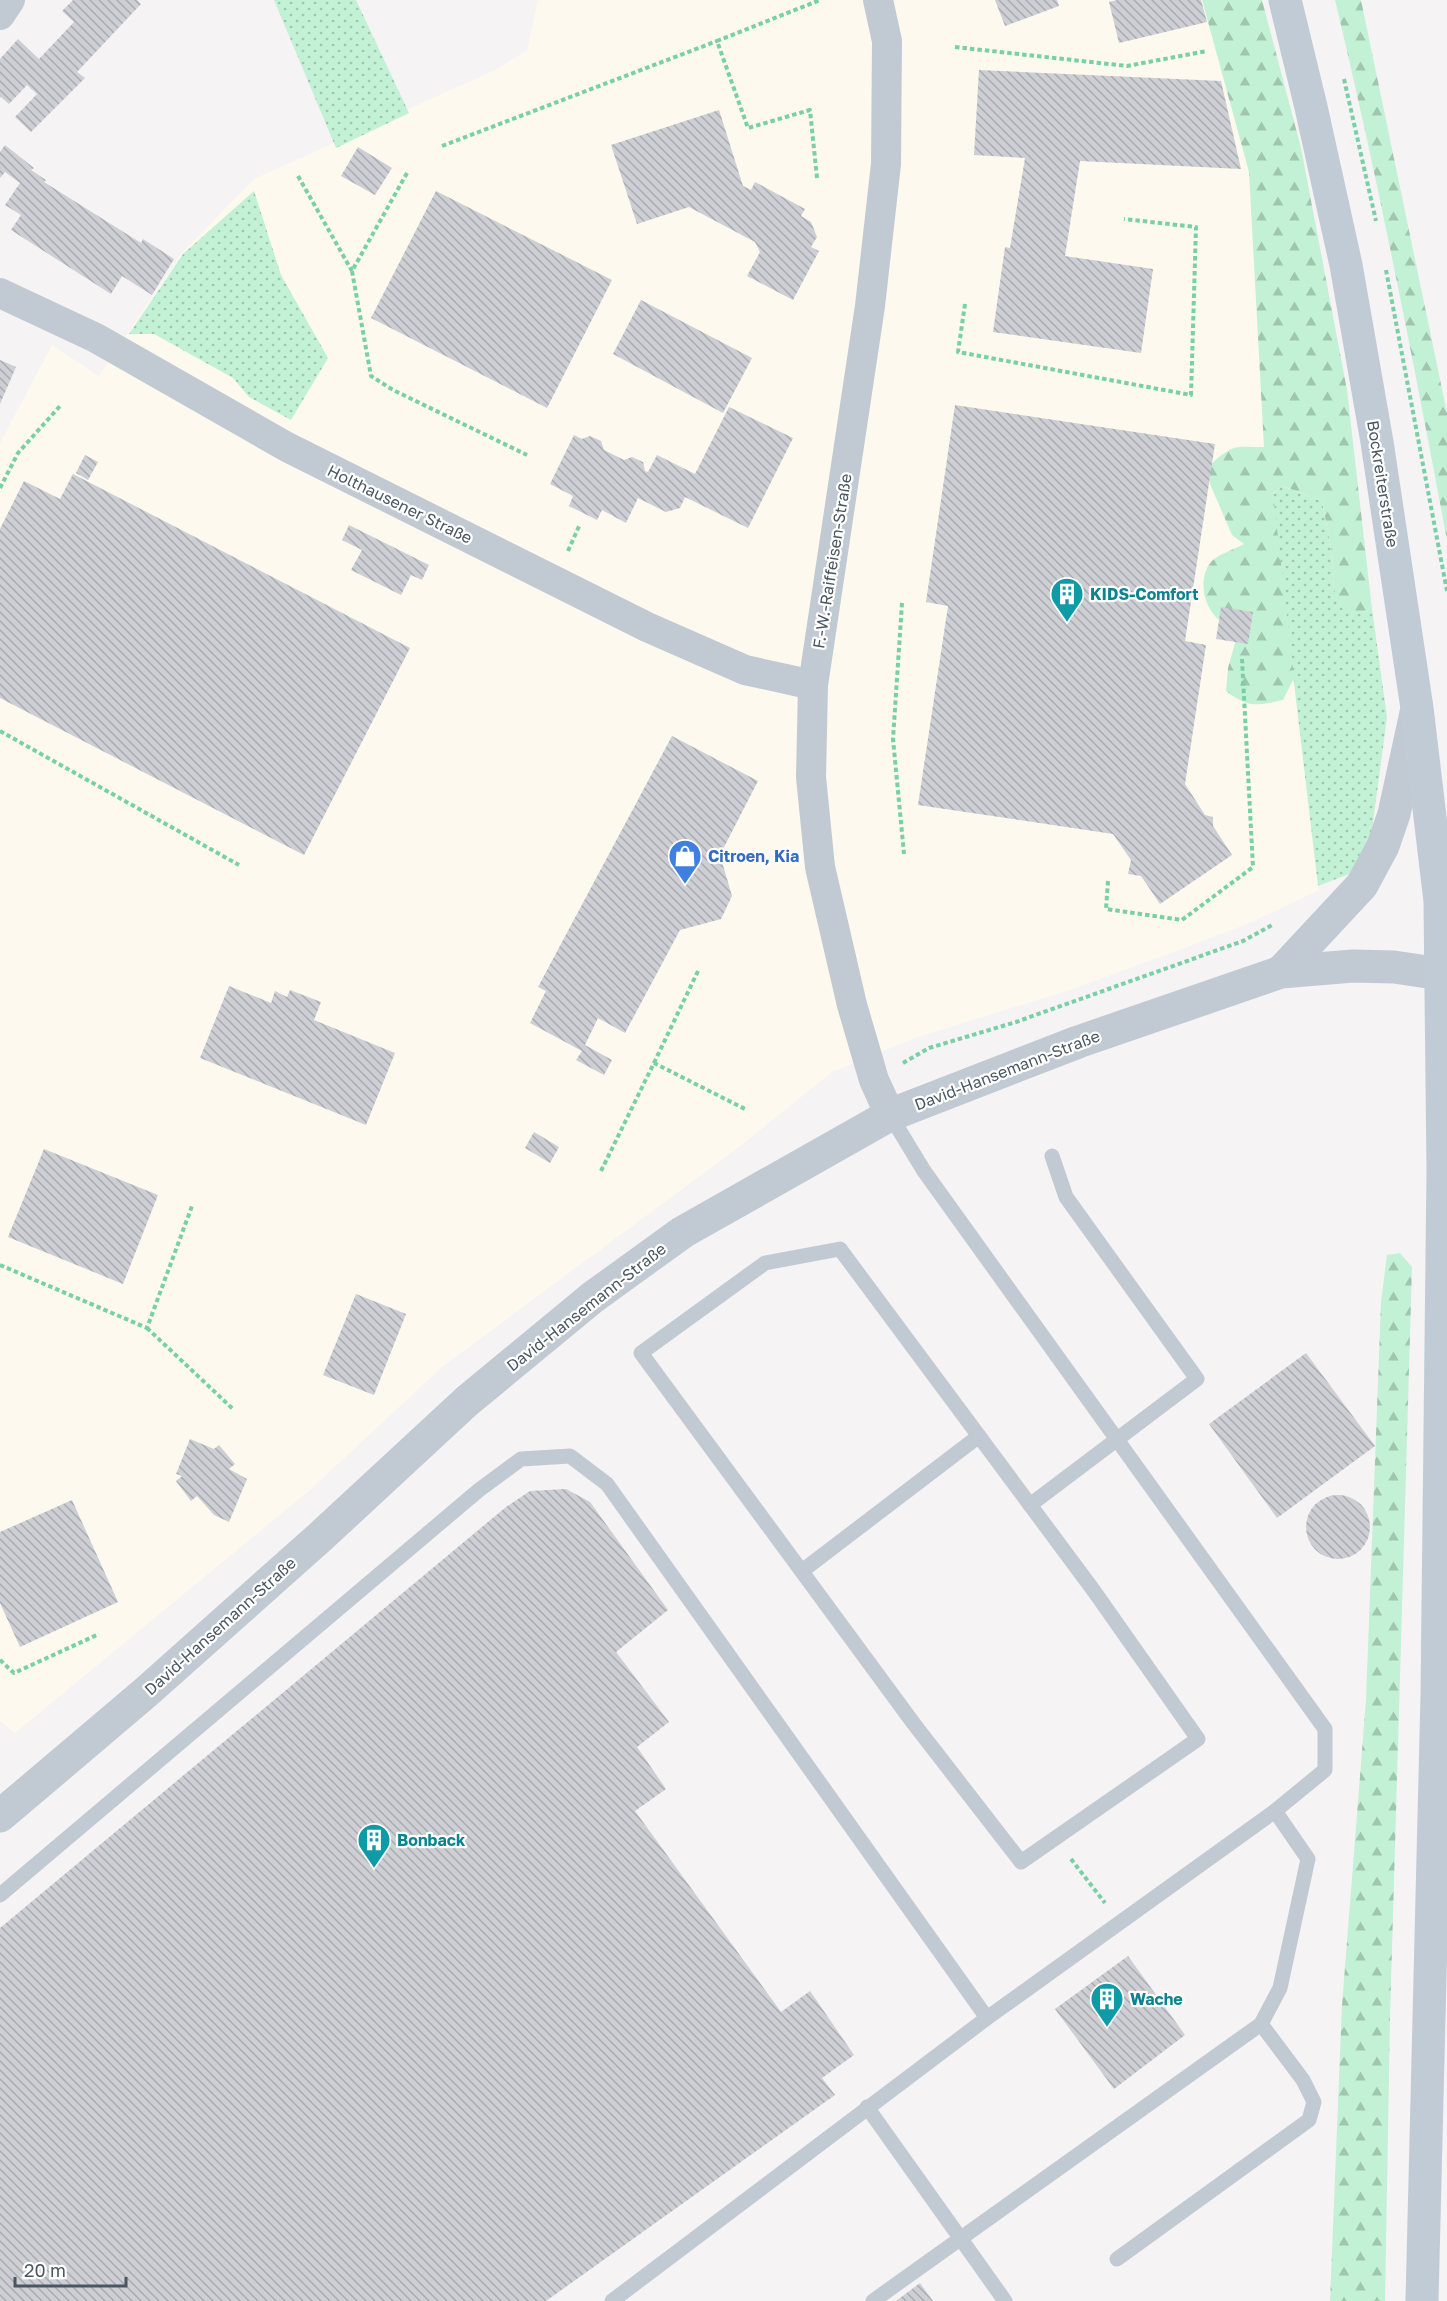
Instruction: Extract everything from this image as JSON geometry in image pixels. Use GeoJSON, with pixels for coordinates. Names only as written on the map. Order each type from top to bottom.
{"type":"FeatureCollection","features":[{"type":"Feature","properties":{"kind":"main road","name":"Bockreiterstraße"},"geometry":{"type":"LineString","coordinates":[[1285,0],[1346,265],[1377,442],[1417,708],[1440,901],[1444,975],[1437,1695],[1422,2301]]}},
{"type":"Feature","properties":{"kind":"street"},"geometry":{"type":"LineString","coordinates":[[0,15],[10,0]]}},
{"type":"Feature","properties":{"kind":"street","name":"F.-W.-Raiffeisen-Straße"},"geometry":{"type":"LineString","coordinates":[[878,0],[887,40],[886,164],[870,306],[813,685],[811,777],[820,867],[852,1005],[874,1080],[890,1115]]}},
{"type":"Feature","properties":{"kind":"street","name":"Holthausener Straße"},"geometry":{"type":"LineString","coordinates":[[0,293],[96,338],[286,447],[647,627],[745,670],[813,685]]}},
{"type":"Feature","properties":{"kind":"street","name":"David-Hansemann-Straße"},"geometry":{"type":"LineString","coordinates":[[1281,972],[1362,885],[1383,846],[1394,813],[1417,708]]}},
{"type":"Feature","properties":{"kind":"street","name":"David-Hansemann-Straße"},"geometry":{"type":"LineString","coordinates":[[4,1805],[145,1692],[319,1538],[467,1401],[593,1297],[683,1232],[890,1115],[1078,1042],[1281,972],[1353,966],[1394,967],[1444,975]]}},
{"type":"Feature","properties":{"kind":"lane"},"geometry":{"type":"LineString","coordinates":[[612,2301],[867,2107],[1233,1841],[1325,1770],[1325,1729],[924,1171],[890,1115]]}},
{"type":"Feature","properties":{"kind":"lane"},"geometry":{"type":"LineString","coordinates":[[1030,1505],[1197,1379],[1066,1197],[1052,1156]]}},
{"type":"Feature","properties":{"kind":"lane"},"geometry":{"type":"LineString","coordinates":[[840,1249],[979,1436],[1198,1739],[1021,1862],[914,1724],[641,1353],[765,1263],[840,1249]]}},
{"type":"Feature","properties":{"kind":"lane"},"geometry":{"type":"LineString","coordinates":[[802,1570],[979,1436]]}},
{"type":"Feature","properties":{"kind":"lane"},"geometry":{"type":"LineString","coordinates":[[0,1895],[478,1490],[521,1459],[570,1456],[607,1484],[987,2018]]}},
{"type":"Feature","properties":{"kind":"lane"},"geometry":{"type":"LineString","coordinates":[[873,2301],[1261,2024],[1280,1988],[1308,1859],[1275,1810]]}},
{"type":"Feature","properties":{"kind":"lane"},"geometry":{"type":"LineString","coordinates":[[1116,2259],[1309,2120],[1314,2102],[1303,2080],[1261,2024]]}},
{"type":"Feature","properties":{"kind":"lane"},"geometry":{"type":"LineString","coordinates":[[867,2107],[1005,2301]]}},
{"type":"Feature","properties":{"kind":"path"},"geometry":{"type":"LineString","coordinates":[[442,146],[820,0]]}},
{"type":"Feature","properties":{"kind":"path"},"geometry":{"type":"LineString","coordinates":[[717,41],[748,128],[810,110],[818,178]]}},
{"type":"Feature","properties":{"kind":"path"},"geometry":{"type":"LineString","coordinates":[[955,47],[1126,66],[1207,51]]}},
{"type":"Feature","properties":{"kind":"path"},"geometry":{"type":"LineString","coordinates":[[352,271],[407,173]]}},
{"type":"Feature","properties":{"kind":"path"},"geometry":{"type":"LineString","coordinates":[[298,176],[352,271],[371,376],[393,390],[527,455]]}},
{"type":"Feature","properties":{"kind":"path"},"geometry":{"type":"LineString","coordinates":[[965,304],[958,352],[1191,395],[1196,227],[1124,219]]}},
{"type":"Feature","properties":{"kind":"path"},"geometry":{"type":"LineString","coordinates":[[0,488],[18,453],[60,406]]}},
{"type":"Feature","properties":{"kind":"path"},"geometry":{"type":"LineString","coordinates":[[902,603],[892,739],[904,854]]}},
{"type":"Feature","properties":{"kind":"path"},"geometry":{"type":"LineString","coordinates":[[1108,881],[1106,909],[1182,920],[1253,867],[1242,659]]}},
{"type":"Feature","properties":{"kind":"path"},"geometry":{"type":"LineString","coordinates":[[0,731],[239,864]]}},
{"type":"Feature","properties":{"kind":"path"},"geometry":{"type":"LineString","coordinates":[[874,1080],[929,1047],[1016,1022],[1211,952],[1243,940],[1282,920]]}},
{"type":"Feature","properties":{"kind":"path"},"geometry":{"type":"LineString","coordinates":[[602,1171],[698,971]]}},
{"type":"Feature","properties":{"kind":"path"},"geometry":{"type":"LineString","coordinates":[[654,1063],[747,1110]]}},
{"type":"Feature","properties":{"kind":"path"},"geometry":{"type":"LineString","coordinates":[[147,1328],[192,1206]]}},
{"type":"Feature","properties":{"kind":"path"},"geometry":{"type":"LineString","coordinates":[[0,1265],[147,1328],[234,1410]]}},
{"type":"Feature","properties":{"kind":"path"},"geometry":{"type":"LineString","coordinates":[[0,1660],[14,1673],[99,1634]]}},
{"type":"Feature","properties":{"kind":"path"},"geometry":{"type":"LineString","coordinates":[[1056,1838],[1095,1891]]}},
{"type":"Feature","properties":{"kind":"shaded area"},"geometry":{"type":"Polygon","coordinates":[[[538,0],[1205,0],[1249,172],[1265,447],[1296,675],[1319,890],[1252,922],[1182,949],[1070,990],[918,1037],[832,1072],[739,1147],[442,1367],[310,1490],[15,1733],[0,1721],[0,443],[52,345],[99,376],[182,253],[254,179],[497,69],[527,50],[538,0]]]}},
{"type":"Feature","properties":{"kind":"green space"},"geometry":{"type":"Polygon","coordinates":[[[274,0],[356,0],[409,113],[336,148],[274,0]]]}},
{"type":"Feature","properties":{"kind":"green space"},"geometry":{"type":"Polygon","coordinates":[[[1202,0],[1262,0],[1301,148],[1347,390],[1372,609],[1357,614],[1343,609],[1334,590],[1332,553],[1322,501],[1283,486],[1273,493],[1294,678],[1283,700],[1266,704],[1247,703],[1226,691],[1228,668],[1238,632],[1222,623],[1213,613],[1205,598],[1204,589],[1205,573],[1214,559],[1244,544],[1232,535],[1210,484],[1210,465],[1224,453],[1235,448],[1264,447],[1249,172],[1202,0]]]}},
{"type":"Feature","properties":{"kind":"green space"},"geometry":{"type":"Polygon","coordinates":[[[1335,0],[1361,0],[1447,413],[1447,540],[1366,134],[1335,0]]]}},
{"type":"Feature","properties":{"kind":"green space"},"geometry":{"type":"Polygon","coordinates":[[[254,191],[281,275],[328,358],[291,420],[249,397],[233,378],[154,334],[129,334],[183,254],[254,191]]]}},
{"type":"Feature","properties":{"kind":"green space"},"geometry":{"type":"Polygon","coordinates":[[[1282,486],[1322,501],[1332,553],[1334,590],[1357,614],[1372,609],[1387,717],[1372,830],[1357,871],[1318,886],[1276,531],[1273,494],[1282,486]]]}},
{"type":"Feature","properties":{"kind":"green space"},"geometry":{"type":"Polygon","coordinates":[[[1400,1253],[1412,1267],[1390,2017],[1385,2301],[1330,2301],[1342,2005],[1366,1700],[1381,1302],[1387,1255],[1400,1253]]]}},
{"type":"Feature","properties":{"kind":"building"},"geometry":{"type":"Polygon","coordinates":[[[73,0],[137,0],[141,4],[77,72],[85,78],[31,132],[15,117],[37,94],[27,85],[9,104],[0,98],[0,59],[18,39],[39,59],[74,22],[62,11],[73,0]]]}},
{"type":"Feature","properties":{"kind":"building"},"geometry":{"type":"Polygon","coordinates":[[[995,0],[1057,0],[1059,6],[1005,26],[995,0]]]}},
{"type":"Feature","properties":{"kind":"building"},"geometry":{"type":"Polygon","coordinates":[[[1117,0],[1201,0],[1207,22],[1119,43],[1109,2],[1117,0]]]}},
{"type":"Feature","properties":{"kind":"building"},"geometry":{"type":"Polygon","coordinates":[[[979,70],[1221,81],[1241,169],[1080,161],[1065,256],[1153,269],[1141,353],[993,332],[1005,247],[1010,248],[1025,158],[974,155],[979,70]]]}},
{"type":"Feature","properties":{"kind":"building"},"geometry":{"type":"Polygon","coordinates":[[[719,110],[743,186],[751,190],[755,182],[805,209],[801,216],[811,222],[817,237],[811,247],[819,251],[793,300],[747,276],[760,252],[755,242],[689,207],[637,224],[611,145],[719,110]]]}},
{"type":"Feature","properties":{"kind":"building"},"geometry":{"type":"Polygon","coordinates":[[[5,145],[34,168],[31,170],[46,180],[44,182],[141,243],[143,239],[174,259],[152,295],[122,276],[111,294],[11,230],[21,215],[5,205],[20,183],[5,172],[0,178],[0,152],[5,145]]]}},
{"type":"Feature","properties":{"kind":"building"},"geometry":{"type":"Polygon","coordinates":[[[358,147],[392,168],[375,195],[341,176],[358,147]]]}},
{"type":"Feature","properties":{"kind":"building"},"geometry":{"type":"Polygon","coordinates":[[[436,191],[612,280],[547,408],[371,318],[436,191]]]}},
{"type":"Feature","properties":{"kind":"building"},"geometry":{"type":"Polygon","coordinates":[[[641,300],[752,358],[723,413],[613,354],[641,300]]]}},
{"type":"Feature","properties":{"kind":"building"},"geometry":{"type":"Polygon","coordinates":[[[0,360],[16,367],[0,404],[0,360]]]}},
{"type":"Feature","properties":{"kind":"building","name":"KIDS-Comfort"},"geometry":{"type":"Polygon","coordinates":[[[955,405],[1215,444],[1185,641],[1206,645],[1185,784],[1205,815],[1213,817],[1213,826],[1232,855],[1160,904],[1141,876],[1128,874],[1131,860],[1113,834],[918,805],[948,606],[926,602],[955,405]]]}},
{"type":"Feature","properties":{"kind":"building"},"geometry":{"type":"Polygon","coordinates":[[[729,407],[793,438],[748,528],[685,497],[680,508],[666,512],[638,498],[626,523],[602,510],[597,520],[569,506],[573,496],[550,484],[574,435],[582,439],[590,436],[601,441],[604,450],[624,460],[632,457],[643,462],[645,471],[648,472],[657,455],[695,474],[729,407]]]}},
{"type":"Feature","properties":{"kind":"building"},"geometry":{"type":"Polygon","coordinates":[[[85,455],[98,462],[88,480],[76,473],[85,455]]]}},
{"type":"Feature","properties":{"kind":"building"},"geometry":{"type":"Polygon","coordinates":[[[73,474],[410,648],[304,855],[0,698],[0,529],[24,481],[60,499],[73,474]]]}},
{"type":"Feature","properties":{"kind":"building"},"geometry":{"type":"Polygon","coordinates":[[[349,525],[429,565],[422,580],[411,575],[401,595],[351,570],[362,550],[342,540],[349,525]]]}},
{"type":"Feature","properties":{"kind":"building"},"geometry":{"type":"Polygon","coordinates":[[[1221,607],[1253,612],[1248,644],[1216,639],[1221,607]]]}},
{"type":"Feature","properties":{"kind":"building"},"geometry":{"type":"Polygon","coordinates":[[[672,736],[758,781],[720,855],[732,896],[721,919],[680,930],[625,1033],[598,1018],[585,1045],[612,1060],[604,1075],[576,1060],[582,1051],[530,1023],[546,991],[538,987],[672,736]]]}},
{"type":"Feature","properties":{"kind":"building"},"geometry":{"type":"Polygon","coordinates":[[[229,986],[271,1003],[275,991],[287,997],[290,990],[321,1002],[314,1020],[395,1053],[366,1125],[200,1058],[229,986]]]}},
{"type":"Feature","properties":{"kind":"building"},"geometry":{"type":"Polygon","coordinates":[[[534,1132],[559,1147],[550,1163],[525,1148],[534,1132]]]}},
{"type":"Feature","properties":{"kind":"building"},"geometry":{"type":"Polygon","coordinates":[[[44,1149],[158,1195],[123,1284],[8,1237],[44,1149]]]}},
{"type":"Feature","properties":{"kind":"building"},"geometry":{"type":"Polygon","coordinates":[[[356,1294],[406,1314],[374,1395],[323,1375],[356,1294]]]}},
{"type":"Feature","properties":{"kind":"building"},"geometry":{"type":"Polygon","coordinates":[[[1306,1353],[1375,1446],[1277,1518],[1209,1424],[1306,1353]]]}},
{"type":"Feature","properties":{"kind":"building"},"geometry":{"type":"Polygon","coordinates":[[[190,1439],[214,1449],[219,1445],[235,1464],[229,1469],[247,1479],[229,1522],[214,1515],[197,1496],[191,1501],[176,1481],[182,1476],[176,1474],[190,1439]]]}},
{"type":"Feature","properties":{"kind":"building","name":"Bonback"},"geometry":{"type":"Polygon","coordinates":[[[566,1489],[590,1502],[668,1610],[616,1652],[669,1722],[637,1747],[666,1789],[635,1811],[781,2012],[810,1991],[854,2055],[822,2078],[835,2095],[546,2301],[0,2301],[0,1928],[506,1507],[530,1491],[566,1489]]]}},
{"type":"Feature","properties":{"kind":"building"},"geometry":{"type":"Polygon","coordinates":[[[1338,1495],[1356,1500],[1361,1504],[1365,1509],[1370,1527],[1365,1545],[1361,1550],[1356,1554],[1338,1559],[1320,1554],[1315,1550],[1311,1545],[1306,1527],[1311,1509],[1315,1504],[1320,1500],[1338,1495]]]}},
{"type":"Feature","properties":{"kind":"building"},"geometry":{"type":"Polygon","coordinates":[[[72,1500],[118,1602],[20,1647],[0,1603],[0,1532],[72,1500]]]}},
{"type":"Feature","properties":{"kind":"building"},"geometry":{"type":"Polygon","coordinates":[[[1128,1956],[1185,2035],[1114,2089],[1055,2009],[1128,1956]]]}},
{"type":"Feature","properties":{"kind":"building"},"geometry":{"type":"Polygon","coordinates":[[[920,2283],[933,2301],[896,2301],[920,2283]]]}},
{"type":"Feature","properties":{"kind":"place","name":"KIDS-Comfort"},"geometry":{"type":"Point","coordinates":[1067,623]}},
{"type":"Feature","properties":{"kind":"place","name":"Citroen, Kia"},"geometry":{"type":"Point","coordinates":[685,885]}},
{"type":"Feature","properties":{"kind":"place","name":"Bonback"},"geometry":{"type":"Point","coordinates":[374,1869]}},
{"type":"Feature","properties":{"kind":"place","name":"Wache"},"geometry":{"type":"Point","coordinates":[1107,2028]}}]}
